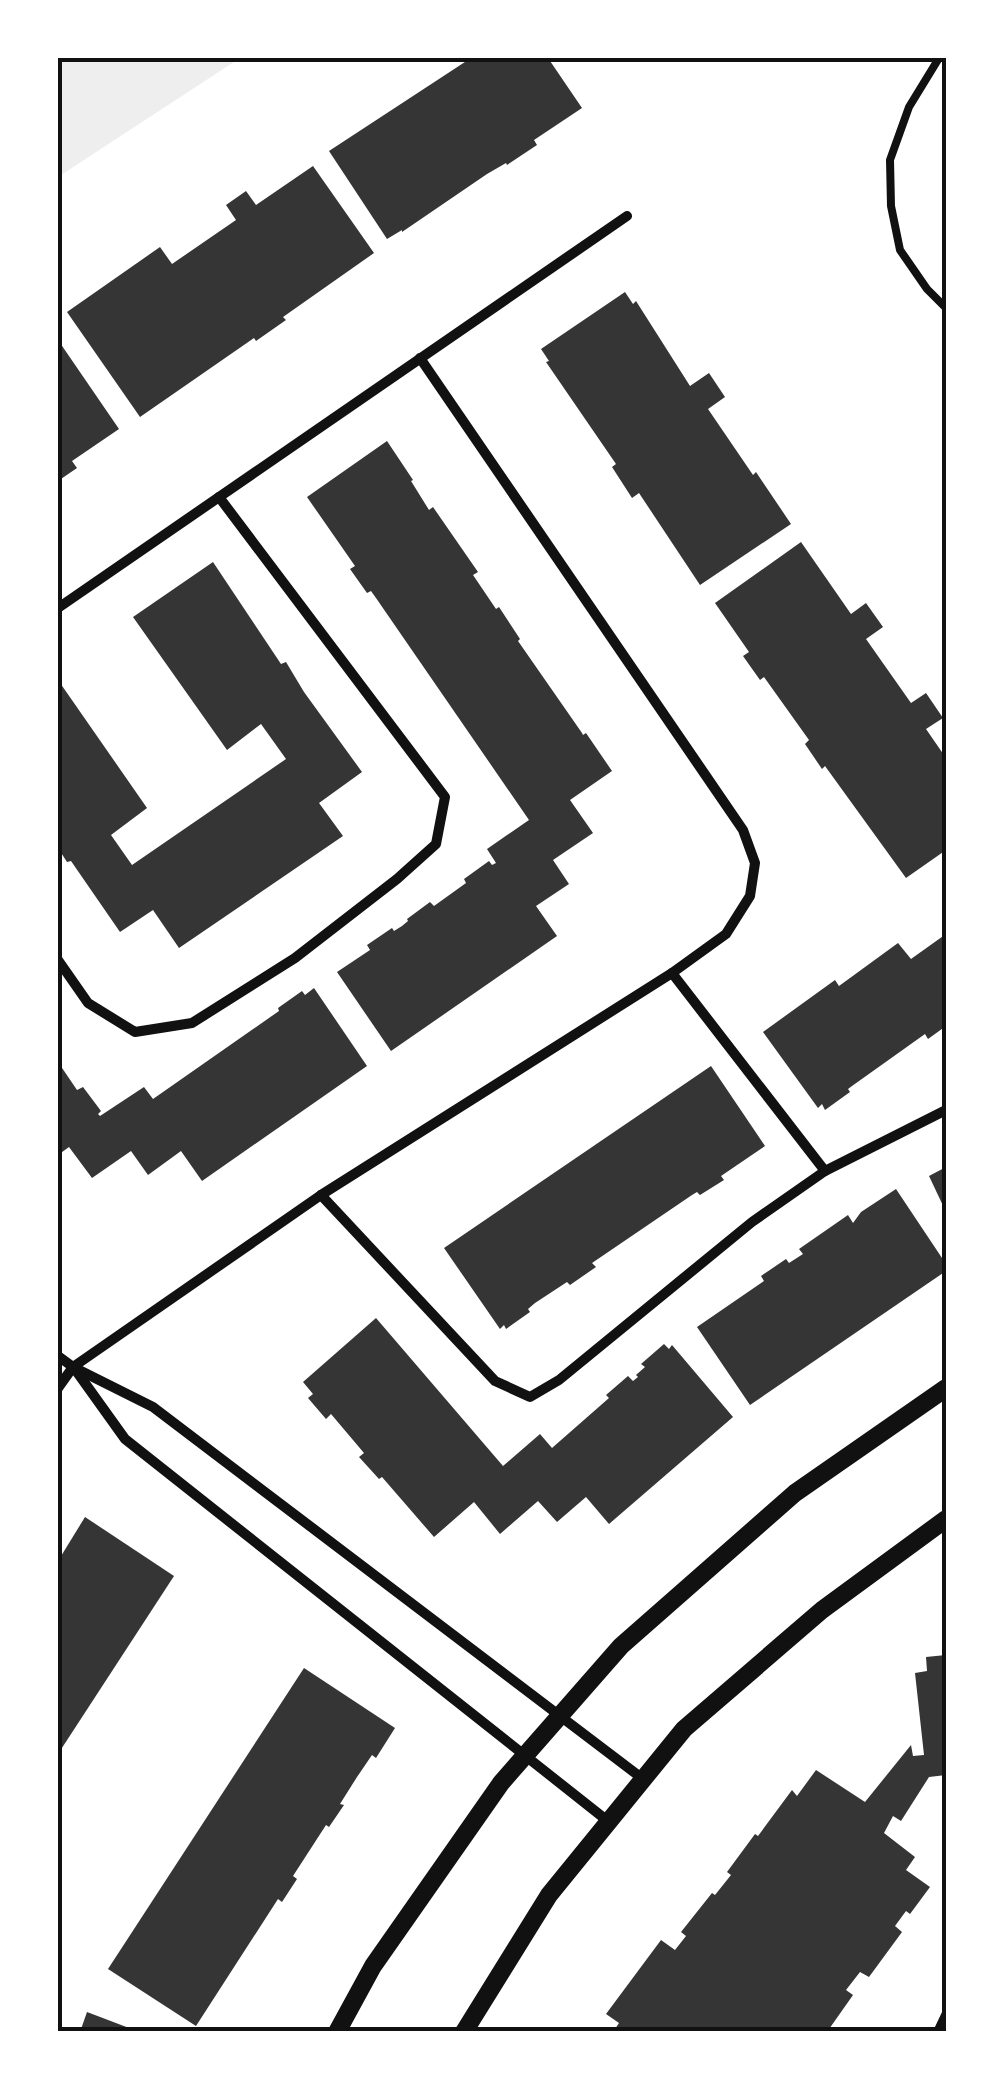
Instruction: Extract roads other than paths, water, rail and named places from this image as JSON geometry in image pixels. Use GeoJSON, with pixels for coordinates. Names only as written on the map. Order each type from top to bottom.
{"type":"FeatureCollection","features":[{"type":"Feature","properties":{"kind":"street"},"geometry":{"type":"LineString","coordinates":[[58,608],[627,216]]}},
{"type":"Feature","properties":{"kind":"street"},"geometry":{"type":"LineString","coordinates":[[58,1388],[73,1367],[322,1195],[726,934],[750,896],[755,863],[743,830],[420,358]]}},
{"type":"Feature","properties":{"kind":"street"},"geometry":{"type":"LineString","coordinates":[[58,960],[88,1004],[135,1032],[192,1023],[295,958],[436,844],[445,798],[219,497]]}},
{"type":"Feature","properties":{"kind":"street"},"geometry":{"type":"LineString","coordinates":[[672,972],[825,1171]]}},
{"type":"Feature","properties":{"kind":"street"},"geometry":{"type":"LineString","coordinates":[[322,1195],[494,1381],[530,1397],[559,1380],[752,1222],[825,1171],[946,1110]]}},
{"type":"Feature","properties":{"kind":"street"},"geometry":{"type":"LineString","coordinates":[[58,1356],[153,1407],[643,1779]]}},
{"type":"Feature","properties":{"kind":"street"},"geometry":{"type":"LineString","coordinates":[[73,1367],[126,1440],[610,1822]]}},
{"type":"Feature","properties":{"kind":"street"},"geometry":{"type":"LineString","coordinates":[[338,2032],[373,1966],[501,1783],[621,1646],[795,1493],[946,1388]]}},
{"type":"Feature","properties":{"kind":"street"},"geometry":{"type":"LineString","coordinates":[[464,2032],[549,1896],[684,1730],[822,1610],[946,1519]]}},
{"type":"Feature","properties":{"kind":"lane"},"geometry":{"type":"LineString","coordinates":[[939,58],[909,106],[890,160],[891,206],[900,250],[927,289],[946,308]]}},
{"type":"Feature","properties":{"kind":"lane"},"geometry":{"type":"LineString","coordinates":[[937,2032],[946,2013]]}}]}
